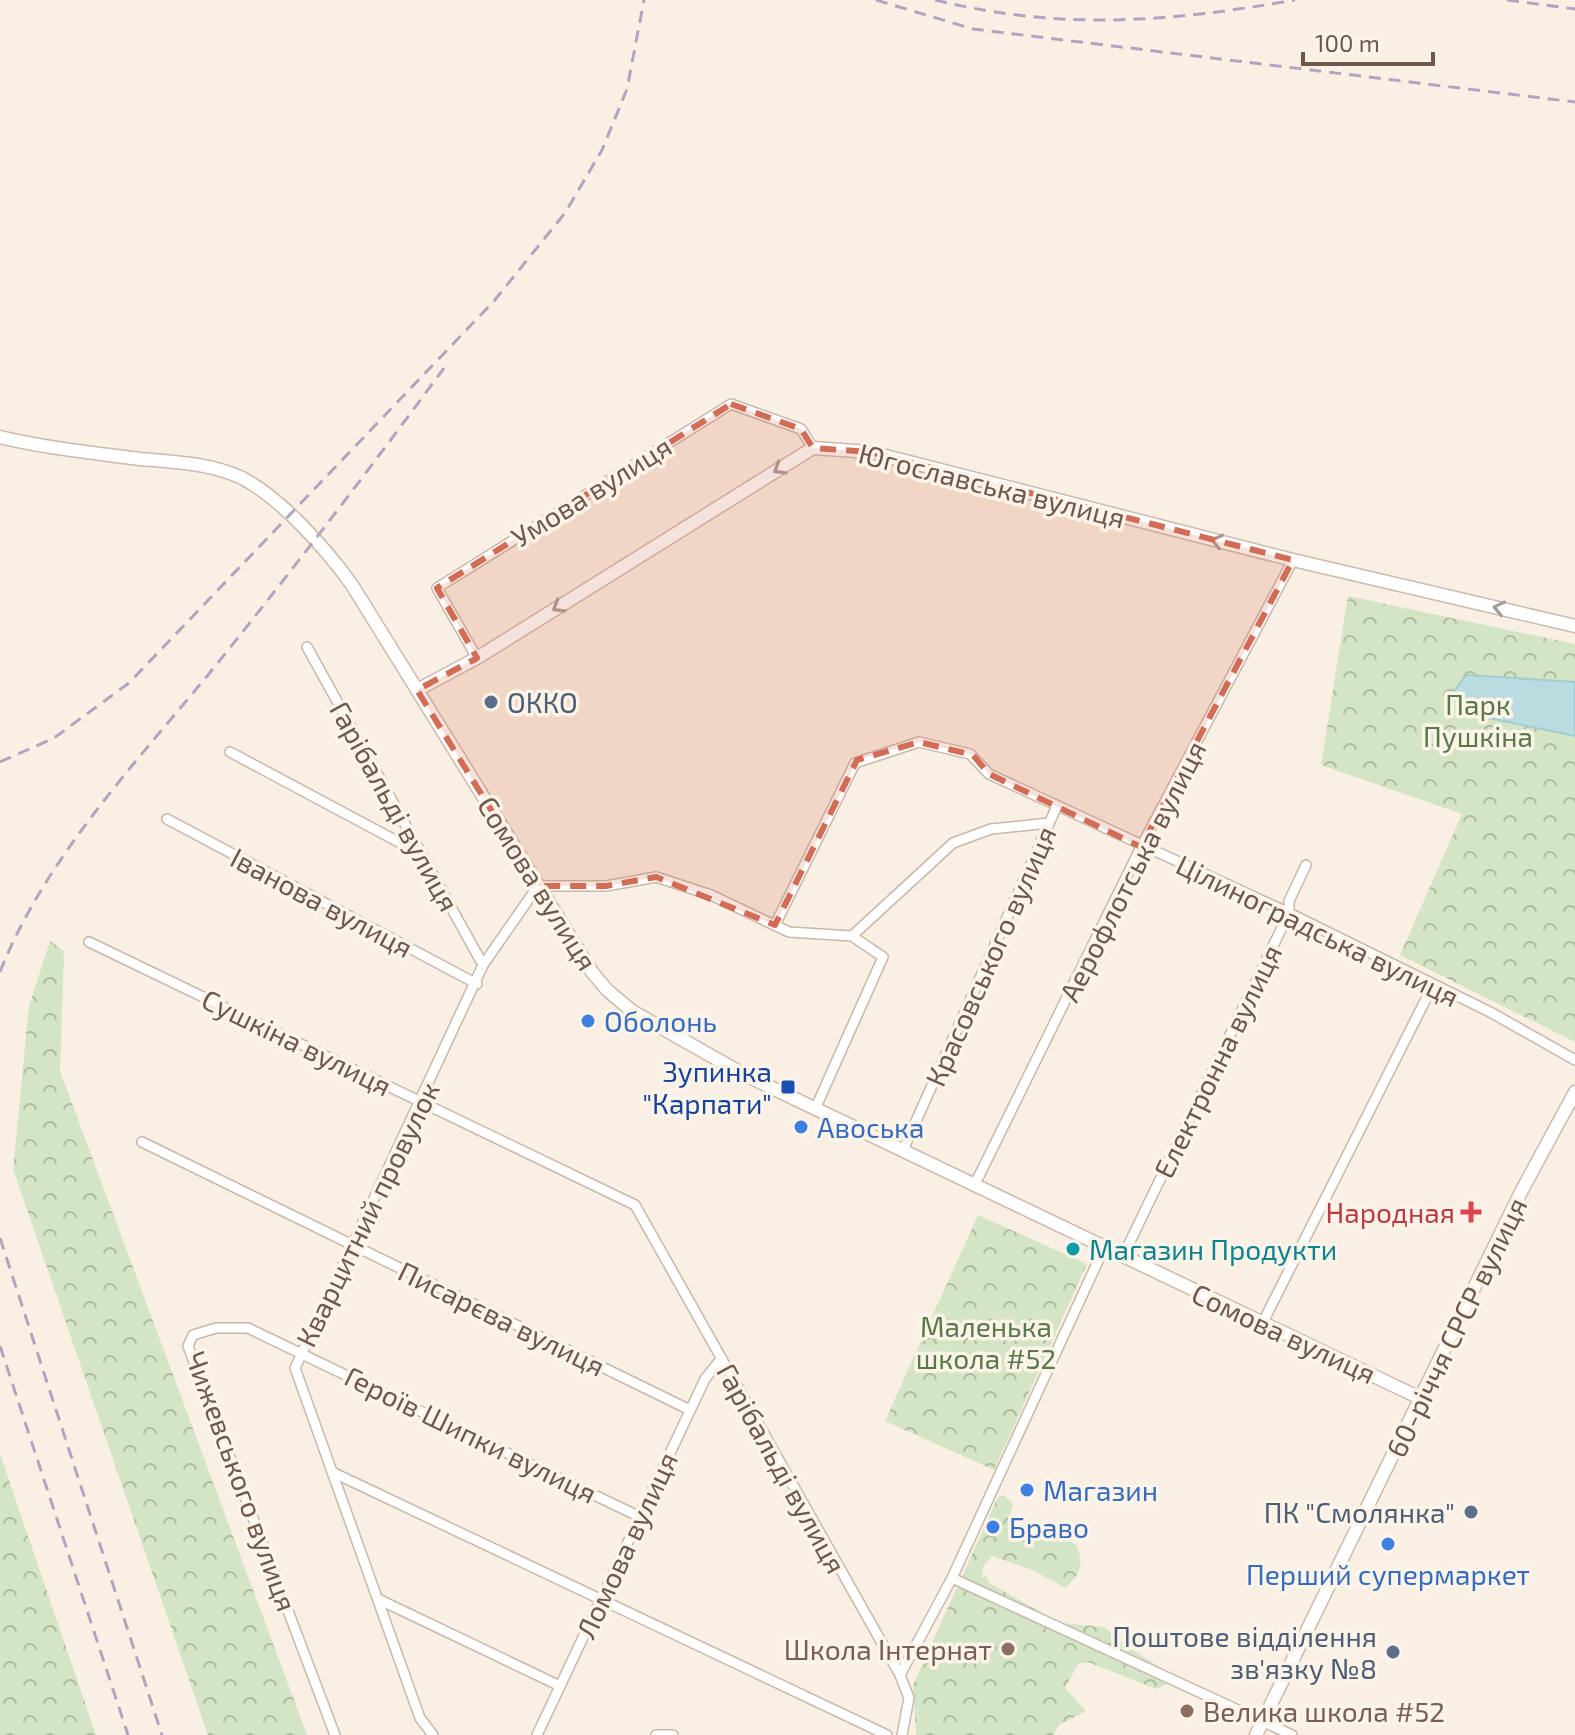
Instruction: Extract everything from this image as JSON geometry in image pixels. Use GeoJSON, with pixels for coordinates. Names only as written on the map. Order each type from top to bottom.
{"type":"FeatureCollection","features":[{"type":"Feature","properties":{"kind":"main road","name":"Сомова вулиця"},"geometry":{"type":"LineString","coordinates":[[0,437],[44,448],[213,467],[244,479],[316,542],[337,565],[368,611],[592,972],[607,990],[632,1011],[743,1074],[904,1148],[1104,1248],[1422,1399]]}},
{"type":"Feature","properties":{"kind":"main road","name":"Югославська вулиця"},"geometry":{"type":"LineString","coordinates":[[813,448],[870,452],[1293,560],[1575,626]]}},
{"type":"Feature","properties":{"kind":"main road"},"geometry":{"type":"LineString","coordinates":[[417,690],[477,658],[813,448]]}},
{"type":"Feature","properties":{"kind":"main road","name":"60-річчя СРСР вулиця"},"geometry":{"type":"LineString","coordinates":[[1256,1735],[1521,1192],[1575,1092]]}},
{"type":"Feature","properties":{"kind":"street","name":"Умова вулиця"},"geometry":{"type":"LineString","coordinates":[[477,658],[437,588],[664,445],[731,404],[801,429],[813,448]]}},
{"type":"Feature","properties":{"kind":"street","name":"Аерофлотська вулиця"},"geometry":{"type":"LineString","coordinates":[[975,1184],[1141,847],[1293,560]]}},
{"type":"Feature","properties":{"kind":"street","name":"Гарібальді вулиця"},"geometry":{"type":"LineString","coordinates":[[307,647],[483,965]]}},
{"type":"Feature","properties":{"kind":"street","name":"Цілиноградська вулиця"},"geometry":{"type":"LineString","coordinates":[[775,925],[859,760],[875,759],[925,742],[970,754],[986,772],[1056,808],[1289,913],[1575,1060]]}},
{"type":"Feature","properties":{"kind":"street"},"geometry":{"type":"LineString","coordinates":[[230,752],[421,854]]}},
{"type":"Feature","properties":{"kind":"street","name":"Красовського вулиця"},"geometry":{"type":"LineString","coordinates":[[904,1148],[1056,808]]}},
{"type":"Feature","properties":{"kind":"street","name":"Іванова вулиця"},"geometry":{"type":"LineString","coordinates":[[167,819],[477,984]]}},
{"type":"Feature","properties":{"kind":"street"},"geometry":{"type":"LineString","coordinates":[[852,936],[953,843],[991,829],[1049,823]]}},
{"type":"Feature","properties":{"kind":"street","name":"Електронна вулиця"},"geometry":{"type":"LineString","coordinates":[[1123,1256],[1289,913],[1289,901],[1306,865]]}},
{"type":"Feature","properties":{"kind":"street"},"geometry":{"type":"LineString","coordinates":[[538,886],[606,886],[656,877],[711,895],[789,932],[852,936],[883,957],[816,1107]]}},
{"type":"Feature","properties":{"kind":"street","name":"Кварцитний провулок"},"geometry":{"type":"LineString","coordinates":[[433,1735],[420,1718],[295,1368],[477,984],[483,965],[538,886]]}},
{"type":"Feature","properties":{"kind":"street","name":"Сушкіна вулиця"},"geometry":{"type":"LineString","coordinates":[[89,942],[635,1205]]}},
{"type":"Feature","properties":{"kind":"street"},"geometry":{"type":"LineString","coordinates":[[1263,1322],[1433,985]]}},
{"type":"Feature","properties":{"kind":"street","name":"Писарєва вулиця"},"geometry":{"type":"LineString","coordinates":[[142,1142],[690,1410]]}},
{"type":"Feature","properties":{"kind":"street","name":"Гарібальді вулиця"},"geometry":{"type":"LineString","coordinates":[[635,1205],[900,1675],[909,1698],[903,1730]]}},
{"type":"Feature","properties":{"kind":"street"},"geometry":{"type":"LineString","coordinates":[[900,1675],[952,1578],[1104,1248]]}},
{"type":"Feature","properties":{"kind":"street","name":"Чижевського вулиця"},"geometry":{"type":"LineString","coordinates":[[302,1352],[248,1328],[216,1328],[193,1335],[188,1346],[335,1735]]}},
{"type":"Feature","properties":{"kind":"street","name":"Героїв Шипки вулиця"},"geometry":{"type":"LineString","coordinates":[[302,1352],[640,1517]]}},
{"type":"Feature","properties":{"kind":"street","name":"Ломова вулиця"},"geometry":{"type":"LineString","coordinates":[[537,1735],[705,1379],[721,1359]]}},
{"type":"Feature","properties":{"kind":"street"},"geometry":{"type":"LineString","coordinates":[[332,1472],[889,1735],[903,1730]]}},
{"type":"Feature","properties":{"kind":"street"},"geometry":{"type":"LineString","coordinates":[[952,1578],[1292,1735]]}},
{"type":"Feature","properties":{"kind":"street"},"geometry":{"type":"LineString","coordinates":[[378,1599],[560,1686]]}},
{"type":"Feature","properties":{"kind":"street"},"geometry":{"type":"LineString","coordinates":[[656,1735],[673,1735]]}},
{"type":"Feature","properties":{"kind":"highlighted area"},"geometry":{"type":"Polygon","coordinates":[[[731,404],[801,429],[813,448],[870,452],[1293,560],[1141,847],[989,774],[973,755],[919,742],[857,760],[775,925],[656,877],[606,886],[538,886],[417,690],[477,658],[437,588],[731,404]]]}},
{"type":"Feature","properties":{"kind":"green space","name":"Парк Пушкіна"},"geometry":{"type":"Polygon","coordinates":[[[1348,596],[1575,644],[1575,1042],[1400,955],[1462,814],[1321,765],[1348,596]]]}},
{"type":"Feature","properties":{"kind":"green space"},"geometry":{"type":"Polygon","coordinates":[[[50,941],[64,951],[60,1071],[307,1735],[208,1735],[13,1169],[29,1006],[50,941]]]}},
{"type":"Feature","properties":{"kind":"green space","name":"Маленька школа #52"},"geometry":{"type":"Polygon","coordinates":[[[978,1215],[1087,1264],[994,1470],[885,1421],[978,1215]]]}},
{"type":"Feature","properties":{"kind":"green space"},"geometry":{"type":"Polygon","coordinates":[[[0,1454],[96,1735],[0,1735],[0,1454]]]}},
{"type":"Feature","properties":{"kind":"green space"},"geometry":{"type":"Polygon","coordinates":[[[1004,1495],[1013,1504],[1009,1520],[1027,1532],[1054,1532],[1077,1546],[1079,1569],[1065,1588],[1033,1570],[992,1556],[982,1568],[983,1578],[986,1576],[989,1583],[1060,1623],[1104,1627],[1128,1647],[1169,1673],[1169,1683],[1156,1689],[1088,1662],[1078,1664],[1065,1688],[1086,1711],[1059,1725],[1053,1735],[916,1735],[913,1685],[998,1497],[1004,1495]]]}},
{"type":"Feature","properties":{"kind":"water"},"geometry":{"type":"Polygon","coordinates":[[[1466,675],[1575,682],[1575,736],[1475,715],[1450,697],[1466,675]]]}},
{"type":"Feature","properties":{"kind":"railway"},"geometry":{"type":"LineString","coordinates":[[0,762],[54,738],[129,683],[494,301],[565,213],[602,150],[627,89],[644,0]]}},
{"type":"Feature","properties":{"kind":"railway"},"geometry":{"type":"LineString","coordinates":[[876,0],[973,29],[1575,102]]}},
{"type":"Feature","properties":{"kind":"railway"},"geometry":{"type":"LineString","coordinates":[[935,0],[1027,16],[1115,20],[1203,14],[1295,0]]}},
{"type":"Feature","properties":{"kind":"railway"},"geometry":{"type":"LineString","coordinates":[[1507,0],[1575,9]]}},
{"type":"Feature","properties":{"kind":"railway"},"geometry":{"type":"LineString","coordinates":[[0,972],[41,890],[94,814],[271,595],[444,368]]}},
{"type":"Feature","properties":{"kind":"railway"},"geometry":{"type":"LineString","coordinates":[[0,1238],[162,1735]]}},
{"type":"Feature","properties":{"kind":"railway"},"geometry":{"type":"LineString","coordinates":[[0,1346],[128,1735]]}},
{"type":"Feature","properties":{"kind":"place","name":"ОККО"},"geometry":{"type":"Point","coordinates":[491,702]}},
{"type":"Feature","properties":{"kind":"place","name":"Оболонь"},"geometry":{"type":"Point","coordinates":[588,1021]}},
{"type":"Feature","properties":{"kind":"place","name":"Зупинка \"Карпати\""},"geometry":{"type":"Point","coordinates":[788,1087]}},
{"type":"Feature","properties":{"kind":"place","name":"Авоська"},"geometry":{"type":"Point","coordinates":[801,1127]}},
{"type":"Feature","properties":{"kind":"place","name":"Народная"},"geometry":{"type":"Point","coordinates":[1471,1212]}},
{"type":"Feature","properties":{"kind":"place","name":"Магазин Продукти"},"geometry":{"type":"Point","coordinates":[1073,1249]}},
{"type":"Feature","properties":{"kind":"place","name":"Магазин"},"geometry":{"type":"Point","coordinates":[1027,1490]}},
{"type":"Feature","properties":{"kind":"place","name":"ПК \"Смолянка\""},"geometry":{"type":"Point","coordinates":[1471,1512]}},
{"type":"Feature","properties":{"kind":"place","name":"Браво"},"geometry":{"type":"Point","coordinates":[993,1527]}},
{"type":"Feature","properties":{"kind":"place","name":"Перший супермаркет"},"geometry":{"type":"Point","coordinates":[1388,1544]}},
{"type":"Feature","properties":{"kind":"place","name":"Школа Інтернат"},"geometry":{"type":"Point","coordinates":[1008,1649]}},
{"type":"Feature","properties":{"kind":"place","name":"Поштове відділення зв'язку №8"},"geometry":{"type":"Point","coordinates":[1393,1652]}},
{"type":"Feature","properties":{"kind":"place","name":"Велика школа #52"},"geometry":{"type":"Point","coordinates":[1187,1711]}}]}
